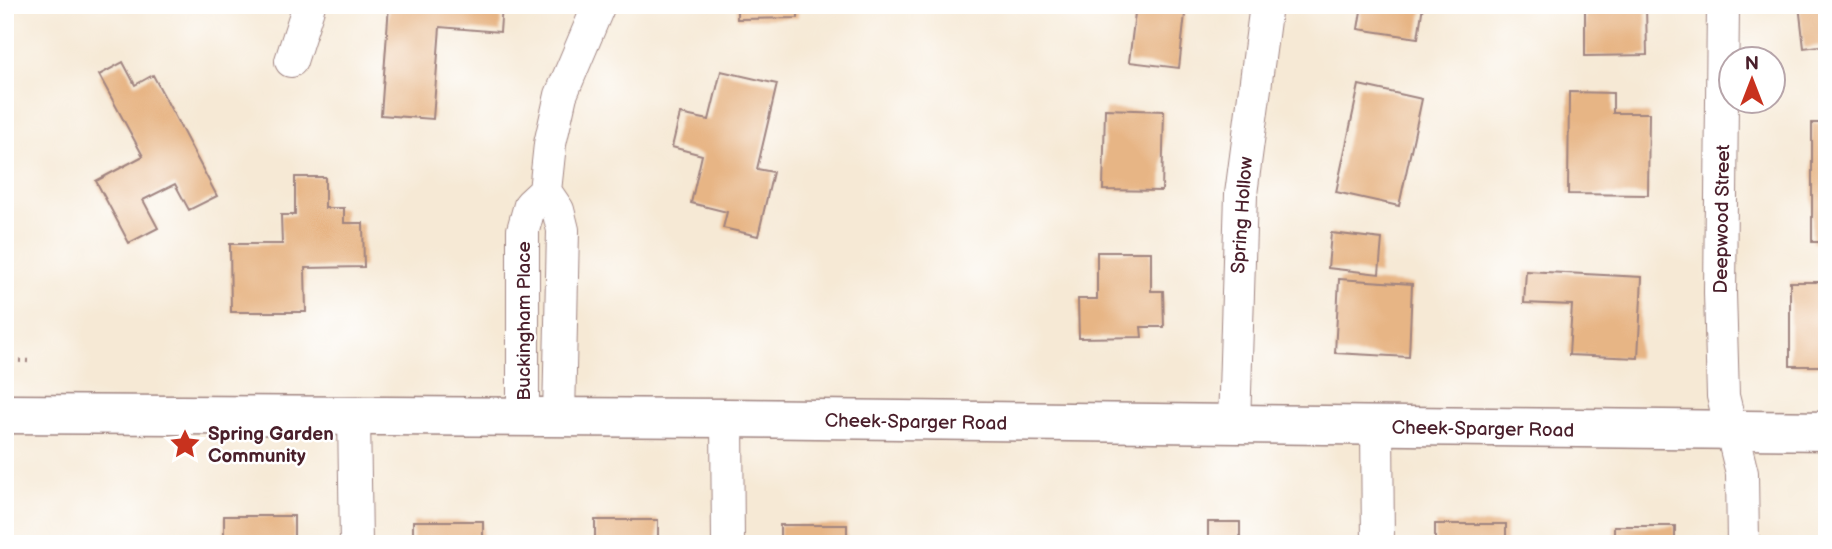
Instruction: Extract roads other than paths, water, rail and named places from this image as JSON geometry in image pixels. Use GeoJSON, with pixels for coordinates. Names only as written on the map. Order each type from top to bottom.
{"type":"FeatureCollection","features":[{"type":"Feature","properties":{"kind":"main road","name":"Cheek-Sparger Road"},"geometry":{"type":"LineString","coordinates":[[5,414],[727,418],[1827,431]]}},
{"type":"Feature","properties":{"kind":"street"},"geometry":{"type":"LineString","coordinates":[[291,61],[309,5]]}},
{"type":"Feature","properties":{"kind":"street","name":"Buckingham Place"},"geometry":{"type":"LineString","coordinates":[[541,417],[523,230],[530,205],[545,191],[561,95],[599,5]]}},
{"type":"Feature","properties":{"kind":"street","name":"Spring Hollow"},"geometry":{"type":"LineString","coordinates":[[1234,425],[1241,194],[1266,5]]}},
{"type":"Feature","properties":{"kind":"street","name":"Deepwood Street"},"geometry":{"type":"LineString","coordinates":[[1723,5],[1720,293],[1723,396],[1742,472],[1743,544]]}},
{"type":"Feature","properties":{"kind":"street"},"geometry":{"type":"LineString","coordinates":[[354,416],[356,544]]}},
{"type":"Feature","properties":{"kind":"street"},"geometry":{"type":"LineString","coordinates":[[727,418],[728,544]]}},
{"type":"Feature","properties":{"kind":"street"},"geometry":{"type":"LineString","coordinates":[[1377,427],[1378,544]]}},
{"type":"Feature","properties":{"kind":"place","name":"Spring Garden Community"},"geometry":{"type":"Point","coordinates":[185,444]}}]}
